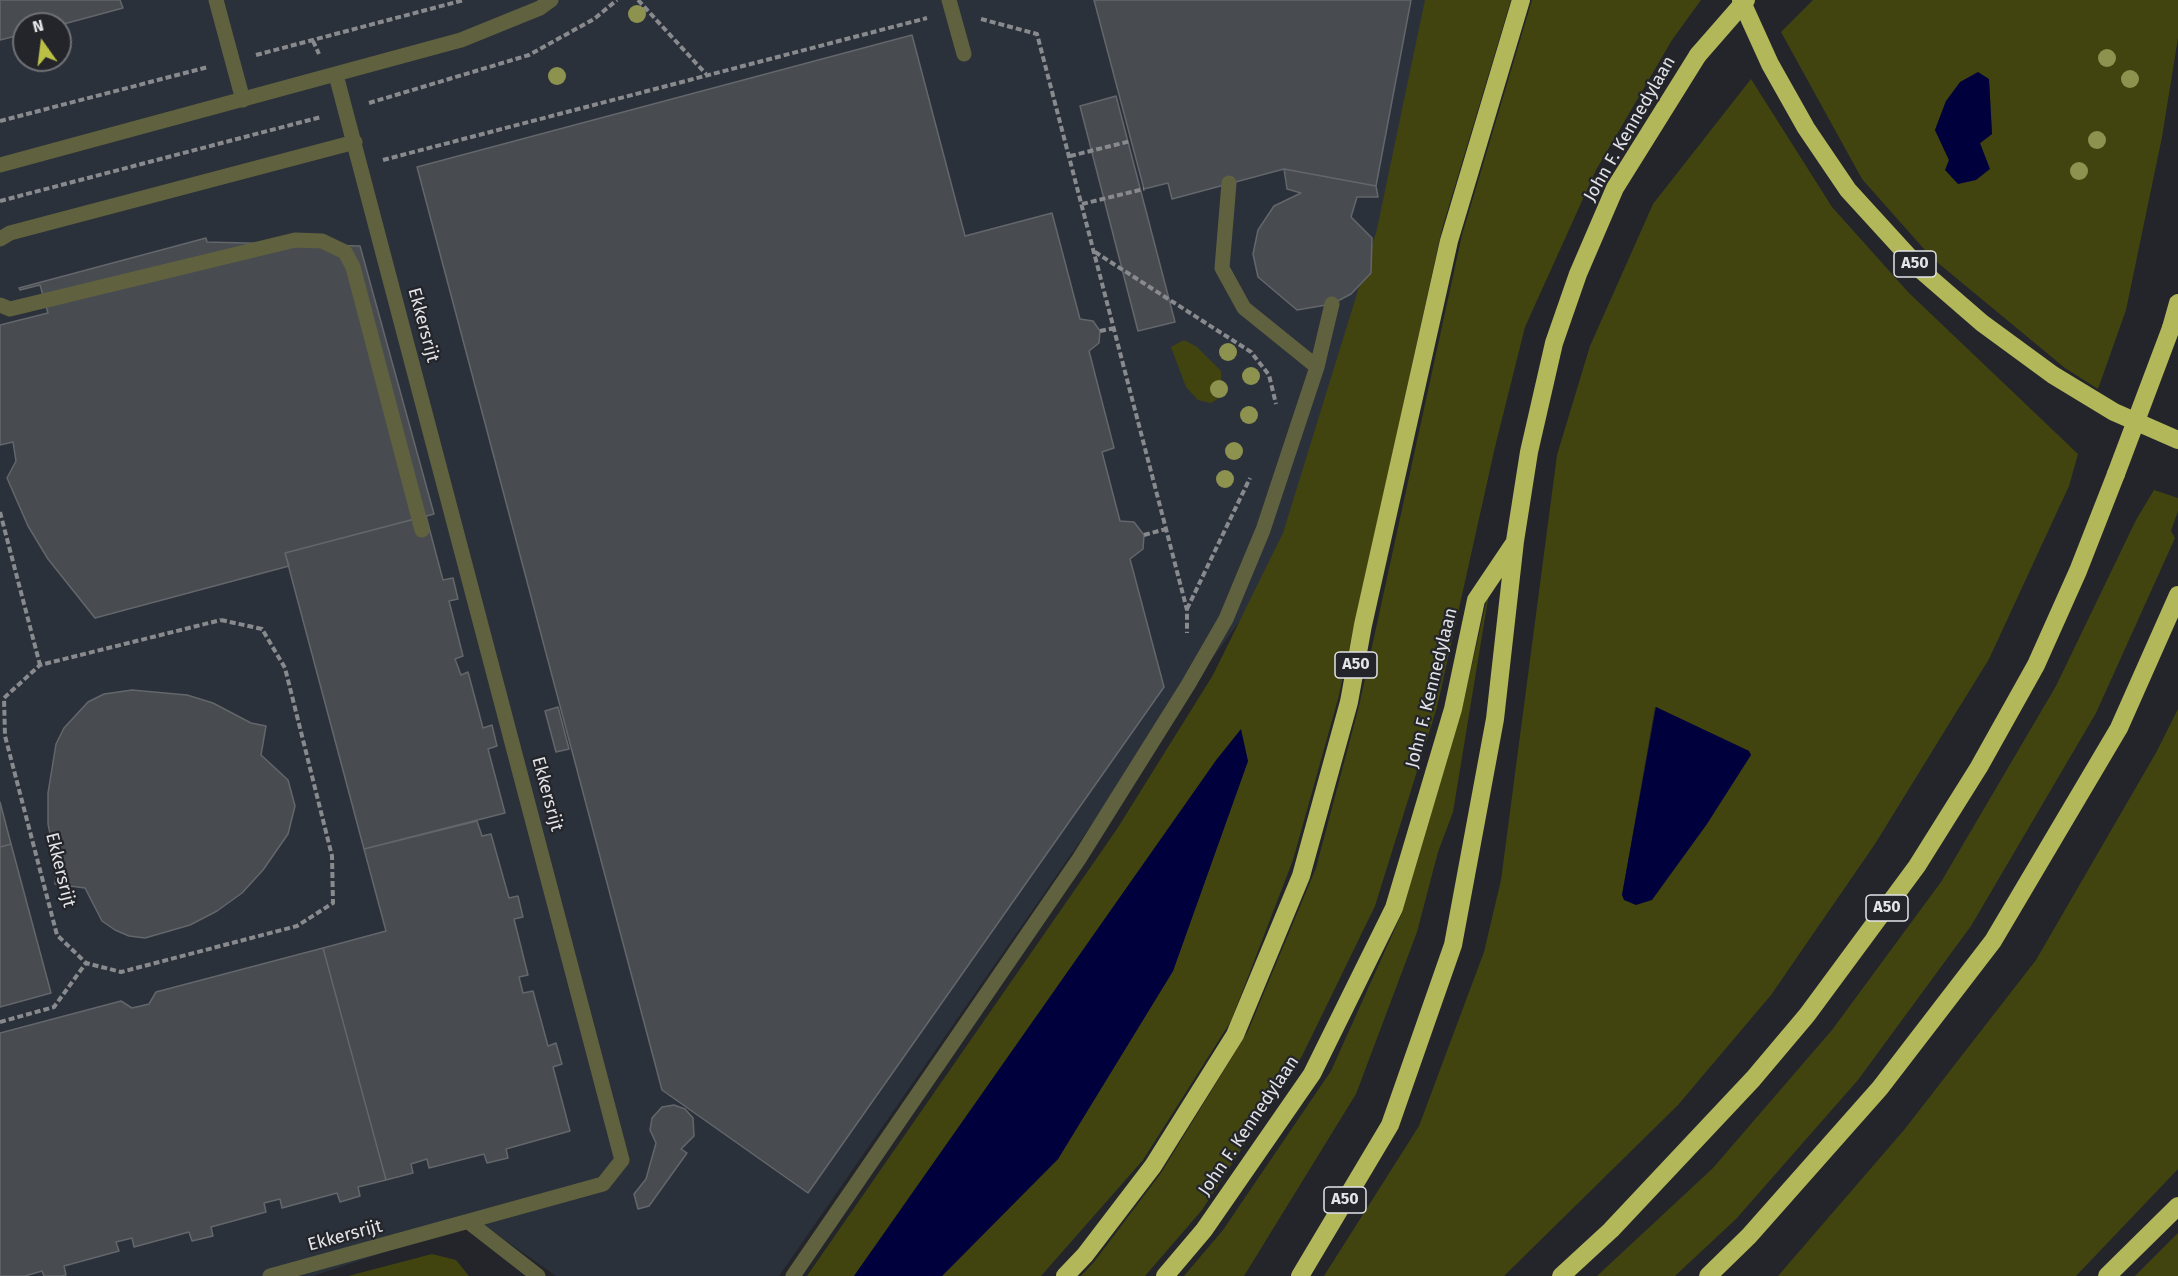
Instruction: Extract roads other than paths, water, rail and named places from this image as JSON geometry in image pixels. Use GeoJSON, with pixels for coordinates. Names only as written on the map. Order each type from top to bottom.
{"type":"FeatureCollection","features":[{"type":"Feature","properties":{"kind":"highway","name":"A50"},"geometry":{"type":"LineString","coordinates":[[1065,1276],[1085,1255],[1153,1166],[1235,1035],[1301,876],[1349,702],[1363,625],[1449,241],[1521,0]]}},
{"type":"Feature","properties":{"kind":"highway","name":"A50"},"geometry":{"type":"LineString","coordinates":[[1744,0],[1770,64],[1806,128],[1848,190],[1922,271],[1982,323],[2053,375],[2114,412],[2178,440]]}},
{"type":"Feature","properties":{"kind":"highway","name":"John F. Kennedylaan"},"geometry":{"type":"LineString","coordinates":[[1165,1276],[1204,1230],[1312,1074],[1394,908],[1453,709],[1476,600],[1515,541],[1529,452],[1552,354],[1578,274],[1615,188],[1698,55],[1744,0]]}},
{"type":"Feature","properties":{"kind":"highway","name":"A50"},"geometry":{"type":"LineString","coordinates":[[1561,1276],[1627,1214],[1753,1079],[1807,1015],[1917,866],[1979,767],[2036,665],[2078,571],[2171,328],[2178,303]]}},
{"type":"Feature","properties":{"kind":"highway","name":"A50"},"geometry":{"type":"LineString","coordinates":[[1300,1276],[1390,1125],[1453,945],[1495,719],[1515,541]]}},
{"type":"Feature","properties":{"kind":"highway"},"geometry":{"type":"LineString","coordinates":[[1708,1276],[1749,1236],[1880,1088],[1993,940],[2119,728],[2178,596]]}},
{"type":"Feature","properties":{"kind":"highway"},"geometry":{"type":"LineString","coordinates":[[2107,1276],[2178,1206]]}},
{"type":"Feature","properties":{"kind":"street"},"geometry":{"type":"LineString","coordinates":[[216,0],[243,100]]}},
{"type":"Feature","properties":{"kind":"street"},"geometry":{"type":"LineString","coordinates":[[0,165],[461,40],[540,8],[551,0]]}},
{"type":"Feature","properties":{"kind":"street"},"geometry":{"type":"LineString","coordinates":[[951,6],[964,54]]}},
{"type":"Feature","properties":{"kind":"street","name":"Ekkersrijt"},"geometry":{"type":"LineString","coordinates":[[270,1276],[603,1184],[622,1160],[336,75]]}},
{"type":"Feature","properties":{"kind":"street"},"geometry":{"type":"LineString","coordinates":[[0,239],[10,233],[354,142]]}},
{"type":"Feature","properties":{"kind":"street"},"geometry":{"type":"LineString","coordinates":[[1230,183],[1222,268],[1244,308],[1317,367]]}},
{"type":"Feature","properties":{"kind":"street"},"geometry":{"type":"LineString","coordinates":[[0,305],[10,309],[295,240],[322,241],[345,252],[353,267],[422,530]]}},
{"type":"Feature","properties":{"kind":"street"},"geometry":{"type":"LineString","coordinates":[[793,1276],[1079,859],[1188,685],[1226,619],[1263,530],[1317,367],[1332,304]]}},
{"type":"Feature","properties":{"kind":"street"},"geometry":{"type":"LineString","coordinates":[[470,1222],[538,1276]]}}]}
